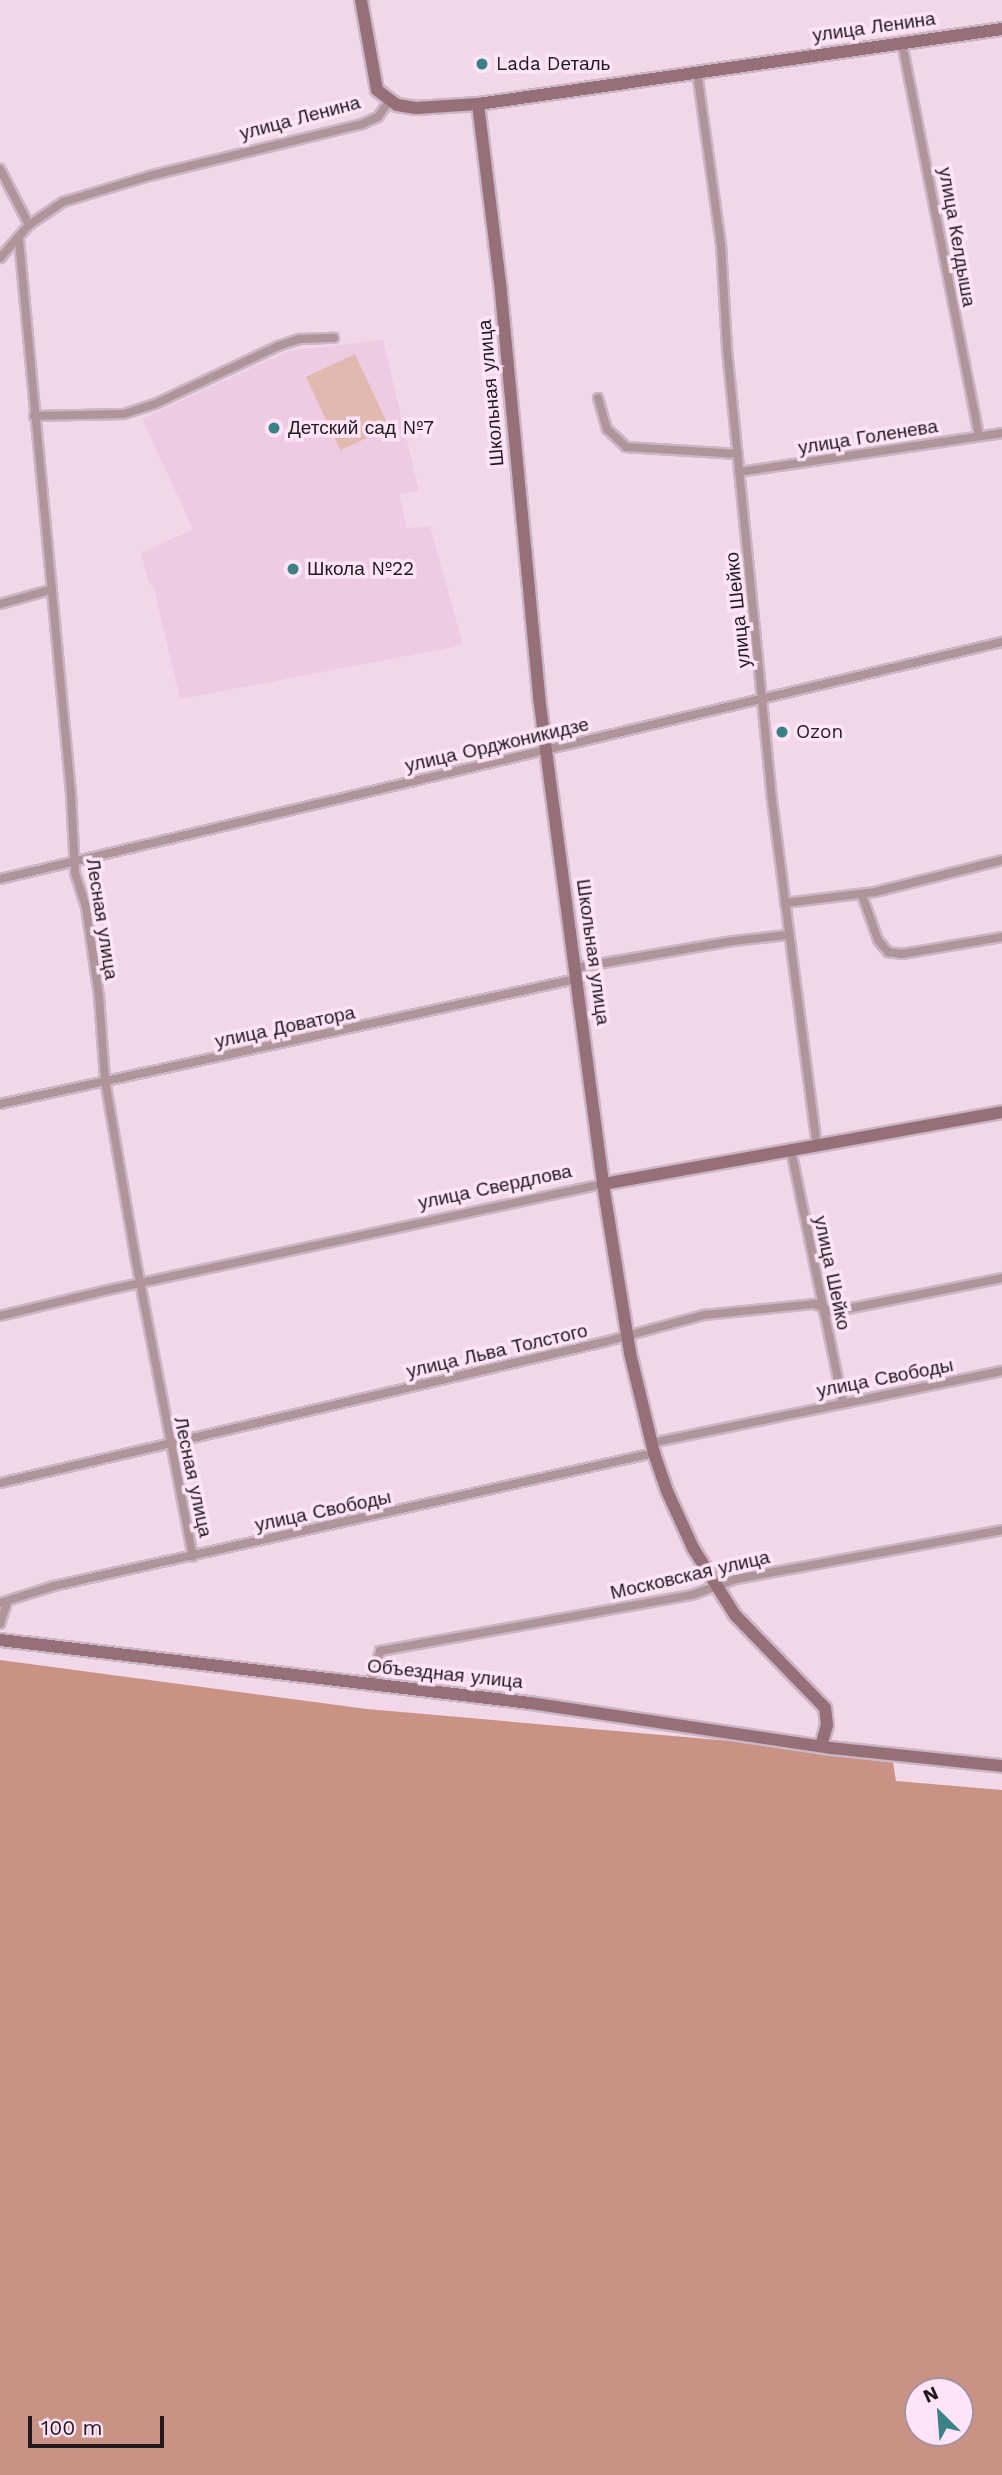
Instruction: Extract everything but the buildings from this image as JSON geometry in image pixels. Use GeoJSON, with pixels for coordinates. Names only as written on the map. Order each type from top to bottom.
{"type":"FeatureCollection","features":[{"type":"Feature","properties":{"kind":"street"},"geometry":{"type":"LineString","coordinates":[[361,0],[374,84],[380,95],[389,101]]}},
{"type":"Feature","properties":{"kind":"street","name":"улица Ленина"},"geometry":{"type":"LineString","coordinates":[[0,258],[45,211],[82,195],[362,124],[378,117],[389,101],[416,108],[478,104],[1002,29]]}},
{"type":"Feature","properties":{"kind":"street","name":"улица Келдыша"},"geometry":{"type":"LineString","coordinates":[[902,43],[979,436]]}},
{"type":"Feature","properties":{"kind":"street","name":"улица Шейко"},"geometry":{"type":"LineString","coordinates":[[697,72],[721,244],[727,349],[788,935],[817,1146]]}},
{"type":"Feature","properties":{"kind":"street","name":"Школьная улица"},"geometry":{"type":"LineString","coordinates":[[478,104],[488,166],[547,749],[603,1184],[627,1336],[653,1448],[667,1491],[693,1548],[749,1632],[807,1686],[825,1708],[827,1725],[821,1746]]}},
{"type":"Feature","properties":{"kind":"street"},"geometry":{"type":"LineString","coordinates":[[0,169],[29,225]]}},
{"type":"Feature","properties":{"kind":"street","name":"Лесная улица"},"geometry":{"type":"LineString","coordinates":[[19,240],[75,873],[86,907],[99,996],[105,1080],[169,1444],[193,1556]]}},
{"type":"Feature","properties":{"kind":"street"},"geometry":{"type":"LineString","coordinates":[[34,416],[124,414],[155,404],[278,346],[300,339],[334,338]]}},
{"type":"Feature","properties":{"kind":"street"},"geometry":{"type":"LineString","coordinates":[[598,398],[607,429],[626,447],[738,454]]}},
{"type":"Feature","properties":{"kind":"street","name":"улица Голенева"},"geometry":{"type":"LineString","coordinates":[[739,472],[1002,433]]}},
{"type":"Feature","properties":{"kind":"street"},"geometry":{"type":"LineString","coordinates":[[0,604],[50,590]]}},
{"type":"Feature","properties":{"kind":"street","name":"улица Орджоникидзе"},"geometry":{"type":"LineString","coordinates":[[0,879],[1002,642]]}},
{"type":"Feature","properties":{"kind":"street"},"geometry":{"type":"LineString","coordinates":[[785,903],[862,895],[1002,860]]}},
{"type":"Feature","properties":{"kind":"street"},"geometry":{"type":"LineString","coordinates":[[862,895],[879,943],[888,951],[902,954],[1002,937]]}},
{"type":"Feature","properties":{"kind":"street","name":"улица Доватора"},"geometry":{"type":"LineString","coordinates":[[0,1104],[576,973],[733,941],[788,935]]}},
{"type":"Feature","properties":{"kind":"street","name":"улица Свердлова"},"geometry":{"type":"LineString","coordinates":[[0,1316],[603,1184],[1002,1112]]}},
{"type":"Feature","properties":{"kind":"street","name":"улица Шейко"},"geometry":{"type":"LineString","coordinates":[[791,1150],[843,1403]]}},
{"type":"Feature","properties":{"kind":"street","name":"улица Льва Толстого"},"geometry":{"type":"LineString","coordinates":[[0,1483],[627,1336],[704,1315],[815,1304],[832,1312],[1002,1278]]}},
{"type":"Feature","properties":{"kind":"street","name":"улица Свободы"},"geometry":{"type":"LineString","coordinates":[[4,1602],[54,1586],[193,1556],[843,1403],[1002,1371]]}},
{"type":"Feature","properties":{"kind":"street","name":"Московская улица"},"geometry":{"type":"LineString","coordinates":[[370,1686],[380,1651],[692,1595],[736,1579],[1002,1530]]}},
{"type":"Feature","properties":{"kind":"street"},"geometry":{"type":"LineString","coordinates":[[0,1624],[4,1602]]}},
{"type":"Feature","properties":{"kind":"street","name":"Объездная улица"},"geometry":{"type":"LineString","coordinates":[[0,1640],[530,1703],[821,1746],[1002,1766]]}},
{"type":"Feature","properties":{"kind":"shaded area","name":"Школа №22"},"geometry":{"type":"Polygon","coordinates":[[[383,340],[419,491],[399,494],[407,528],[430,526],[463,645],[180,699],[153,585],[149,584],[141,553],[193,529],[142,419],[288,351],[383,340]]]}},
{"type":"Feature","properties":{"kind":"shaded area"},"geometry":{"type":"Polygon","coordinates":[[[355,354],[389,427],[340,450],[306,377],[355,354]]]}},
{"type":"Feature","properties":{"kind":"shaded area"},"geometry":{"type":"Polygon","coordinates":[[[0,1660],[367,1709],[822,1749],[891,1750],[896,1781],[1002,1790],[1002,2475],[0,2475],[0,1660]]]}},
{"type":"Feature","properties":{"kind":"place","name":"Lada Dеталь"},"geometry":{"type":"Point","coordinates":[482,64]}},
{"type":"Feature","properties":{"kind":"place","name":"Детский сад №7"},"geometry":{"type":"Point","coordinates":[274,428]}},
{"type":"Feature","properties":{"kind":"place","name":"Школа №22"},"geometry":{"type":"Point","coordinates":[293,569]}},
{"type":"Feature","properties":{"kind":"place","name":"Ozon"},"geometry":{"type":"Point","coordinates":[782,732]}}]}
